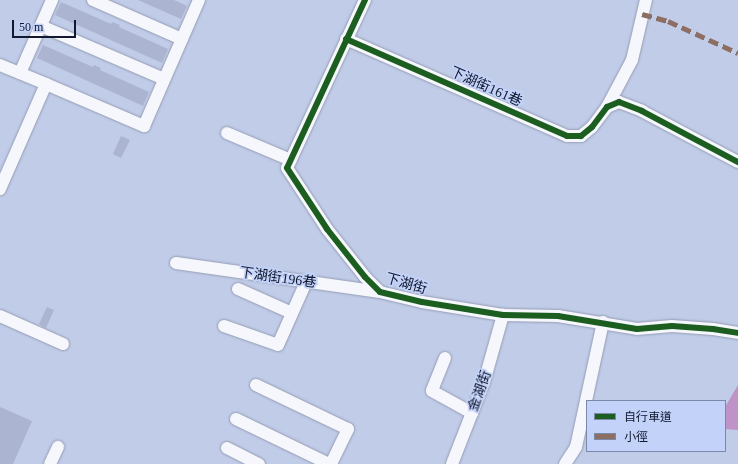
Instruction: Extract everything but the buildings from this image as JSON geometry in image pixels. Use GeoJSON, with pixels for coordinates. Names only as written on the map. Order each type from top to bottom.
{"type":"FeatureCollection","features":[{"type":"Feature","properties":{"kind":"street"},"geometry":{"type":"LineString","coordinates":[[20,73],[52,0]]}},
{"type":"Feature","properties":{"kind":"street"},"geometry":{"type":"LineString","coordinates":[[92,0],[182,39]]}},
{"type":"Feature","properties":{"kind":"street"},"geometry":{"type":"LineString","coordinates":[[0,65],[144,126],[199,0]]}},
{"type":"Feature","properties":{"kind":"street"},"geometry":{"type":"LineString","coordinates":[[227,133],[291,160],[365,0]]}},
{"type":"Feature","properties":{"kind":"street","name":"下湖街161巷"},"geometry":{"type":"LineString","coordinates":[[346,39],[567,136],[582,136],[592,127],[607,107],[632,60],[646,0]]}},
{"type":"Feature","properties":{"kind":"street"},"geometry":{"type":"LineString","coordinates":[[41,26],[164,79]]}},
{"type":"Feature","properties":{"kind":"street"},"geometry":{"type":"LineString","coordinates":[[0,189],[46,84]]}},
{"type":"Feature","properties":{"kind":"street"},"geometry":{"type":"LineString","coordinates":[[607,107],[619,102],[642,111],[738,162]]}},
{"type":"Feature","properties":{"kind":"street","name":"下湖街"},"geometry":{"type":"LineString","coordinates":[[291,160],[287,168],[323,222],[365,276],[380,292],[422,302],[502,315],[558,316],[603,322],[637,329],[672,326],[713,329],[738,333]]}},
{"type":"Feature","properties":{"kind":"street","name":"下湖街196巷"},"geometry":{"type":"LineString","coordinates":[[176,263],[380,292]]}},
{"type":"Feature","properties":{"kind":"street"},"geometry":{"type":"LineString","coordinates":[[224,326],[278,345],[306,282]]}},
{"type":"Feature","properties":{"kind":"street"},"geometry":{"type":"LineString","coordinates":[[238,289],[292,313]]}},
{"type":"Feature","properties":{"kind":"street","name":"金湖街"},"geometry":{"type":"LineString","coordinates":[[452,464],[484,382],[502,315]]}},
{"type":"Feature","properties":{"kind":"street"},"geometry":{"type":"LineString","coordinates":[[0,316],[62,344]]}},
{"type":"Feature","properties":{"kind":"street"},"geometry":{"type":"LineString","coordinates":[[586,400],[603,322]]}},
{"type":"Feature","properties":{"kind":"street"},"geometry":{"type":"LineString","coordinates":[[445,358],[432,391],[472,413]]}},
{"type":"Feature","properties":{"kind":"street"},"geometry":{"type":"LineString","coordinates":[[236,418],[330,464],[348,429],[256,385]]}},
{"type":"Feature","properties":{"kind":"street"},"geometry":{"type":"LineString","coordinates":[[565,464],[576,447],[586,401]]}},
{"type":"Feature","properties":{"kind":"street"},"geometry":{"type":"LineString","coordinates":[[50,464],[58,447]]}},
{"type":"Feature","properties":{"kind":"street"},"geometry":{"type":"LineString","coordinates":[[227,448],[259,464]]}},
{"type":"Feature","properties":{"kind":"shaded area"},"geometry":{"type":"Polygon","coordinates":[[[738,385],[738,430],[726,429],[726,405],[738,385]]]}},
{"type":"Feature","properties":{"kind":"marked path"},"geometry":{"type":"LineString","coordinates":[[642,14],[668,21],[738,53]]}},
{"type":"Feature","properties":{"kind":"cycle path"},"geometry":{"type":"LineString","coordinates":[[365,0],[287,168],[327,229],[365,277],[380,292],[422,302],[503,315],[558,316],[637,329],[672,326],[713,329],[738,333]]}},
{"type":"Feature","properties":{"kind":"cycle path"},"geometry":{"type":"LineString","coordinates":[[346,39],[567,136],[581,136],[592,127],[607,107],[619,102],[642,111],[738,162]]}}]}
